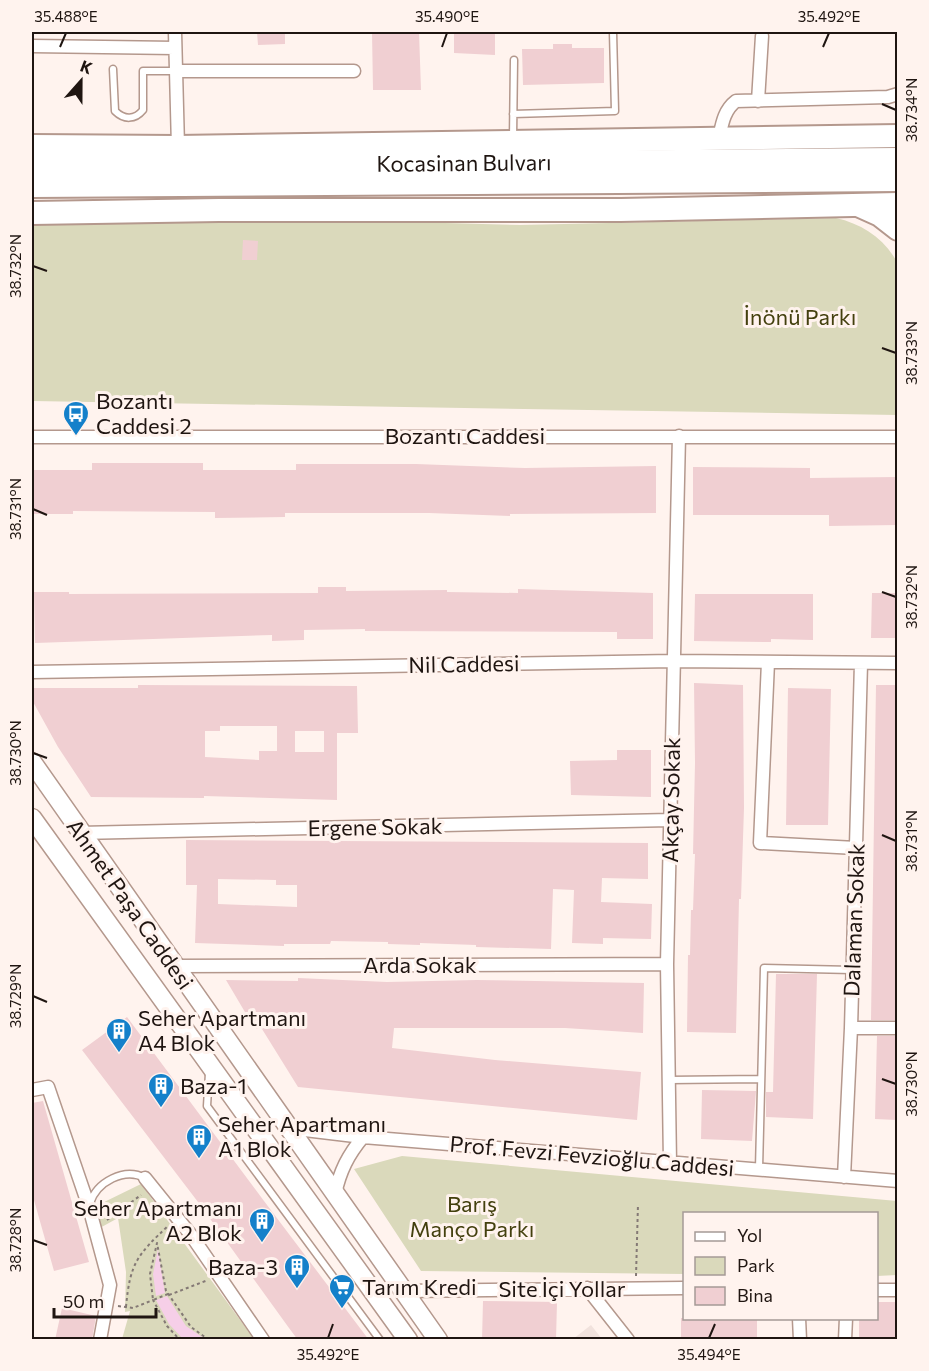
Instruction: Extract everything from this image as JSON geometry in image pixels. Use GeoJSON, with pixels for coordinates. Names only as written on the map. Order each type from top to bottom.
{"type":"FeatureCollection","features":[{"type":"Feature","properties":{"kind":"highway"},"geometry":{"type":"LineString","coordinates":[[850,136],[876,131],[897,121]]}},
{"type":"Feature","properties":{"kind":"highway"},"geometry":{"type":"LineString","coordinates":[[303,210],[512,162],[719,138],[897,136]]}},
{"type":"Feature","properties":{"kind":"highway"},"geometry":{"type":"LineString","coordinates":[[32,146],[303,145],[512,162]]}},
{"type":"Feature","properties":{"kind":"highway","name":"Kocasinan Bulvarı"},"geometry":{"type":"LineString","coordinates":[[32,167],[897,159]]}},
{"type":"Feature","properties":{"kind":"highway","name":"Kocasinan Bulvarı"},"geometry":{"type":"LineString","coordinates":[[32,186],[512,162],[897,180]]}},
{"type":"Feature","properties":{"kind":"highway"},"geometry":{"type":"LineString","coordinates":[[32,213],[621,210],[897,204]]}},
{"type":"Feature","properties":{"kind":"highway"},"geometry":{"type":"LineString","coordinates":[[855,205],[880,215],[897,229]]}},
{"type":"Feature","properties":{"kind":"street"},"geometry":{"type":"LineString","coordinates":[[175,32],[178,147]]}},
{"type":"Feature","properties":{"kind":"street"},"geometry":{"type":"LineString","coordinates":[[758,101],[762,36]]}},
{"type":"Feature","properties":{"kind":"street"},"geometry":{"type":"LineString","coordinates":[[32,46],[176,48]]}},
{"type":"Feature","properties":{"kind":"street"},"geometry":{"type":"LineString","coordinates":[[177,70],[354,70]]}},
{"type":"Feature","properties":{"kind":"street"},"geometry":{"type":"LineString","coordinates":[[719,138],[723,118],[736,101],[888,97],[897,94]]}},
{"type":"Feature","properties":{"kind":"street","name":"Akçay Sokak"},"geometry":{"type":"LineString","coordinates":[[670,1163],[667,964],[679,436]]}},
{"type":"Feature","properties":{"kind":"street","name":"Bozantı Caddesi"},"geometry":{"type":"LineString","coordinates":[[32,437],[897,437]]}},
{"type":"Feature","properties":{"kind":"street","name":"Nil Caddesi"},"geometry":{"type":"LineString","coordinates":[[32,672],[674,661],[897,663]]}},
{"type":"Feature","properties":{"kind":"street"},"geometry":{"type":"LineString","coordinates":[[768,662],[760,843],[856,848]]}},
{"type":"Feature","properties":{"kind":"street","name":"Dalaman Sokak"},"geometry":{"type":"LineString","coordinates":[[844,1177],[851,1028],[861,663]]}},
{"type":"Feature","properties":{"kind":"street","name":"Ahmet Paşa Caddesi"},"geometry":{"type":"LineString","coordinates":[[32,762],[438,1340]]}},
{"type":"Feature","properties":{"kind":"street","name":"Ahmet Paşa Caddesi"},"geometry":{"type":"LineString","coordinates":[[32,818],[209,1067],[408,1340]]}},
{"type":"Feature","properties":{"kind":"street","name":"Ergene Sokak"},"geometry":{"type":"LineString","coordinates":[[80,833],[670,820]]}},
{"type":"Feature","properties":{"kind":"street","name":"Arda Sokak"},"geometry":{"type":"LineString","coordinates":[[174,966],[667,964]]}},
{"type":"Feature","properties":{"kind":"street"},"geometry":{"type":"LineString","coordinates":[[851,1028],[897,1028]]}},
{"type":"Feature","properties":{"kind":"street"},"geometry":{"type":"LineString","coordinates":[[32,1090],[48,1087],[95,1229],[110,1285],[100,1340]]}},
{"type":"Feature","properties":{"kind":"street","name":"Prof. Fevzi Fevzioğlu Caddesi"},"geometry":{"type":"LineString","coordinates":[[288,1128],[363,1137],[897,1181]]}},
{"type":"Feature","properties":{"kind":"street"},"geometry":{"type":"LineString","coordinates":[[335,1194],[339,1174],[349,1154],[363,1137]]}},
{"type":"Feature","properties":{"kind":"street"},"geometry":{"type":"LineString","coordinates":[[148,1183],[220,1276],[263,1340]]}},
{"type":"Feature","properties":{"kind":"street"},"geometry":{"type":"LineString","coordinates":[[587,1288],[628,1340]]}},
{"type":"Feature","properties":{"kind":"street","name":"Site İçi Yollar"},"geometry":{"type":"LineString","coordinates":[[403,1291],[683,1288]]}},
{"type":"Feature","properties":{"kind":"street"},"geometry":{"type":"LineString","coordinates":[[878,1290],[897,1290]]}},
{"type":"Feature","properties":{"kind":"street"},"geometry":{"type":"LineString","coordinates":[[799,1320],[800,1340]]}},
{"type":"Feature","properties":{"kind":"street"},"geometry":{"type":"LineString","coordinates":[[845,1340],[846,1320]]}},
{"type":"Feature","properties":{"kind":"lane"},"geometry":{"type":"LineString","coordinates":[[513,114],[615,111],[613,32]]}},
{"type":"Feature","properties":{"kind":"lane"},"geometry":{"type":"LineString","coordinates":[[512,162],[514,60]]}},
{"type":"Feature","properties":{"kind":"lane"},"geometry":{"type":"LineString","coordinates":[[113,69],[115,111],[127,118],[136,116],[143,110],[143,71],[177,70]]}},
{"type":"Feature","properties":{"kind":"lane"},"geometry":{"type":"LineString","coordinates":[[759,1170],[764,968],[852,970]]}},
{"type":"Feature","properties":{"kind":"lane"},"geometry":{"type":"LineString","coordinates":[[209,1067],[207,1106],[380,1340]]}},
{"type":"Feature","properties":{"kind":"lane"},"geometry":{"type":"LineString","coordinates":[[669,1080],[761,1079]]}},
{"type":"Feature","properties":{"kind":"lane"},"geometry":{"type":"LineString","coordinates":[[89,1207],[98,1190],[114,1178],[128,1173],[137,1174],[148,1183]]}},
{"type":"Feature","properties":{"kind":"path"},"geometry":{"type":"LineString","coordinates":[[95,1229],[148,1183]]}},
{"type":"Feature","properties":{"kind":"path"},"geometry":{"type":"LineString","coordinates":[[636,1288],[638,1204]]}},
{"type":"Feature","properties":{"kind":"path"},"geometry":{"type":"LineString","coordinates":[[126,1307],[133,1266],[157,1236],[177,1218]]}},
{"type":"Feature","properties":{"kind":"path"},"geometry":{"type":"LineString","coordinates":[[157,1236],[150,1274],[153,1300],[167,1326],[180,1340]]}},
{"type":"Feature","properties":{"kind":"path"},"geometry":{"type":"LineString","coordinates":[[157,1243],[169,1294],[191,1327],[209,1340]]}},
{"type":"Feature","properties":{"kind":"path"},"geometry":{"type":"LineString","coordinates":[[106,1305],[133,1308],[220,1276]]}},
{"type":"Feature","properties":{"kind":"shaded area"},"geometry":{"type":"Polygon","coordinates":[[[158,1249],[165,1293],[156,1296],[153,1274],[158,1249]]]}},
{"type":"Feature","properties":{"kind":"shaded area"},"geometry":{"type":"Polygon","coordinates":[[[167,1296],[186,1326],[205,1339],[183,1339],[169,1324],[156,1300],[167,1296]]]}},
{"type":"Feature","properties":{"kind":"shaded area"},"geometry":{"type":"Polygon","coordinates":[[[591,1325],[602,1339],[573,1339],[591,1325]]]}},
{"type":"Feature","properties":{"kind":"green space","name":"İnönü Parkı"},"geometry":{"type":"Polygon","coordinates":[[[836,218],[855,224],[871,233],[886,246],[897,262],[897,415],[32,401],[32,220],[334,220],[520,225],[836,218]]]}},
{"type":"Feature","properties":{"kind":"green space","name":"Barış Manço Parkı"},"geometry":{"type":"Polygon","coordinates":[[[402,1156],[897,1201],[897,1275],[878,1276],[878,1212],[683,1212],[683,1274],[421,1271],[354,1169],[402,1156]]]}},
{"type":"Feature","properties":{"kind":"green space"},"geometry":{"type":"Polygon","coordinates":[[[141,1184],[254,1339],[122,1339],[130,1311],[125,1312],[126,1272],[118,1218],[98,1229],[94,1207],[141,1184]]]}},
{"type":"Feature","properties":{"kind":"building"},"geometry":{"type":"Polygon","coordinates":[[[257,32],[285,32],[285,44],[258,45],[257,32]]]}},
{"type":"Feature","properties":{"kind":"building"},"geometry":{"type":"Polygon","coordinates":[[[372,32],[419,32],[421,90],[373,90],[372,32]]]}},
{"type":"Feature","properties":{"kind":"building"},"geometry":{"type":"Polygon","coordinates":[[[454,32],[495,32],[495,55],[454,53],[454,32]]]}},
{"type":"Feature","properties":{"kind":"building"},"geometry":{"type":"Polygon","coordinates":[[[553,44],[572,44],[572,48],[604,48],[604,83],[523,85],[522,49],[553,49],[553,44]]]}},
{"type":"Feature","properties":{"kind":"building"},"geometry":{"type":"Polygon","coordinates":[[[243,240],[258,241],[257,260],[242,260],[243,240]]]}},
{"type":"Feature","properties":{"kind":"building"},"geometry":{"type":"Polygon","coordinates":[[[92,463],[203,463],[203,470],[296,470],[296,464],[416,464],[525,468],[656,466],[656,513],[510,514],[510,516],[429,513],[285,513],[285,517],[215,518],[215,512],[73,511],[73,514],[32,514],[32,470],[92,470],[92,463]]]}},
{"type":"Feature","properties":{"kind":"building"},"geometry":{"type":"Polygon","coordinates":[[[693,467],[810,468],[810,478],[897,477],[897,525],[829,526],[829,515],[693,515],[693,467]]]}},
{"type":"Feature","properties":{"kind":"building"},"geometry":{"type":"Polygon","coordinates":[[[318,587],[346,587],[346,591],[447,590],[447,592],[518,593],[518,589],[653,593],[653,639],[617,639],[617,632],[365,631],[365,629],[304,630],[304,640],[272,641],[272,635],[35,643],[34,592],[69,592],[69,594],[318,593],[318,587]]]}},
{"type":"Feature","properties":{"kind":"building"},"geometry":{"type":"Polygon","coordinates":[[[872,593],[897,593],[897,638],[871,638],[872,593]]]}},
{"type":"Feature","properties":{"kind":"building"},"geometry":{"type":"Polygon","coordinates":[[[695,594],[813,594],[813,640],[694,641],[695,594]]]}},
{"type":"Feature","properties":{"kind":"building"},"geometry":{"type":"Polygon","coordinates":[[[694,683],[743,685],[744,808],[736,1033],[687,1032],[688,955],[690,955],[695,854],[693,854],[694,683]]]}},
{"type":"Feature","properties":{"kind":"building"},"geometry":{"type":"Polygon","coordinates":[[[138,685],[357,686],[358,733],[337,733],[337,800],[204,796],[204,798],[91,797],[58,747],[32,700],[32,688],[138,688],[138,685]],[[220,726],[220,731],[205,731],[205,757],[259,760],[259,751],[277,751],[277,726],[220,726]],[[295,731],[295,752],[324,752],[324,731],[295,731]]]}},
{"type":"Feature","properties":{"kind":"building"},"geometry":{"type":"Polygon","coordinates":[[[876,685],[897,685],[897,1020],[871,1020],[876,685]]]}},
{"type":"Feature","properties":{"kind":"building"},"geometry":{"type":"Polygon","coordinates":[[[788,688],[831,689],[828,825],[786,825],[788,688]]]}},
{"type":"Feature","properties":{"kind":"building"},"geometry":{"type":"Polygon","coordinates":[[[617,750],[651,750],[651,797],[571,795],[570,761],[617,760],[617,750]]]}},
{"type":"Feature","properties":{"kind":"building"},"geometry":{"type":"Polygon","coordinates":[[[186,840],[648,843],[648,879],[602,878],[601,902],[652,904],[651,939],[603,938],[603,944],[572,943],[574,890],[553,889],[551,949],[331,941],[330,944],[284,944],[284,946],[195,943],[197,885],[186,885],[186,840]],[[218,879],[218,904],[297,907],[297,885],[276,885],[276,880],[218,879]]]}},
{"type":"Feature","properties":{"kind":"building"},"geometry":{"type":"Polygon","coordinates":[[[776,974],[817,974],[813,1119],[766,1117],[766,1092],[773,1092],[776,974]]]}},
{"type":"Feature","properties":{"kind":"building"},"geometry":{"type":"Polygon","coordinates":[[[298,978],[387,982],[477,980],[644,983],[643,1033],[565,1028],[394,1028],[392,1048],[495,1060],[641,1072],[637,1120],[298,1087],[262,1029],[255,1029],[226,980],[298,981],[298,978]]]}},
{"type":"Feature","properties":{"kind":"building"},"geometry":{"type":"Polygon","coordinates":[[[127,1017],[369,1340],[298,1340],[289,1328],[198,1202],[82,1050],[127,1017]]]}},
{"type":"Feature","properties":{"kind":"building"},"geometry":{"type":"Polygon","coordinates":[[[877,1036],[897,1036],[897,1120],[875,1119],[877,1036]]]}},
{"type":"Feature","properties":{"kind":"building"},"geometry":{"type":"Polygon","coordinates":[[[702,1090],[756,1091],[752,1141],[701,1139],[702,1090]]]}},
{"type":"Feature","properties":{"kind":"building"},"geometry":{"type":"Polygon","coordinates":[[[43,1101],[89,1262],[54,1271],[32,1193],[32,1103],[43,1101]]]}},
{"type":"Feature","properties":{"kind":"building"},"geometry":{"type":"Polygon","coordinates":[[[483,1301],[557,1302],[556,1340],[482,1340],[483,1301]]]}},
{"type":"Feature","properties":{"kind":"building"},"geometry":{"type":"Polygon","coordinates":[[[878,1302],[897,1302],[897,1340],[859,1340],[859,1320],[878,1320],[878,1302]]]}},
{"type":"Feature","properties":{"kind":"building"},"geometry":{"type":"Polygon","coordinates":[[[62,1308],[96,1316],[92,1340],[55,1340],[62,1308]]]}},
{"type":"Feature","properties":{"kind":"building"},"geometry":{"type":"Polygon","coordinates":[[[681,1318],[683,1320],[757,1320],[757,1340],[681,1340],[681,1318]]]}},
{"type":"Feature","properties":{"kind":"place","name":"Bozantı Caddesi 2"},"geometry":{"type":"Point","coordinates":[76,437]}},
{"type":"Feature","properties":{"kind":"place","name":"Seher Apartmanı A4 Blok"},"geometry":{"type":"Point","coordinates":[119,1054]}},
{"type":"Feature","properties":{"kind":"place","name":"Baza-1"},"geometry":{"type":"Point","coordinates":[161,1109]}},
{"type":"Feature","properties":{"kind":"place","name":"Seher Apartmanı A1 Blok"},"geometry":{"type":"Point","coordinates":[199,1160]}},
{"type":"Feature","properties":{"kind":"place","name":"Seher Apartmanı A2 Blok"},"geometry":{"type":"Point","coordinates":[262,1244]}},
{"type":"Feature","properties":{"kind":"place","name":"Baza-3"},"geometry":{"type":"Point","coordinates":[297,1290]}},
{"type":"Feature","properties":{"kind":"place","name":"Tarım Kredi"},"geometry":{"type":"Point","coordinates":[342,1310]}}]}
